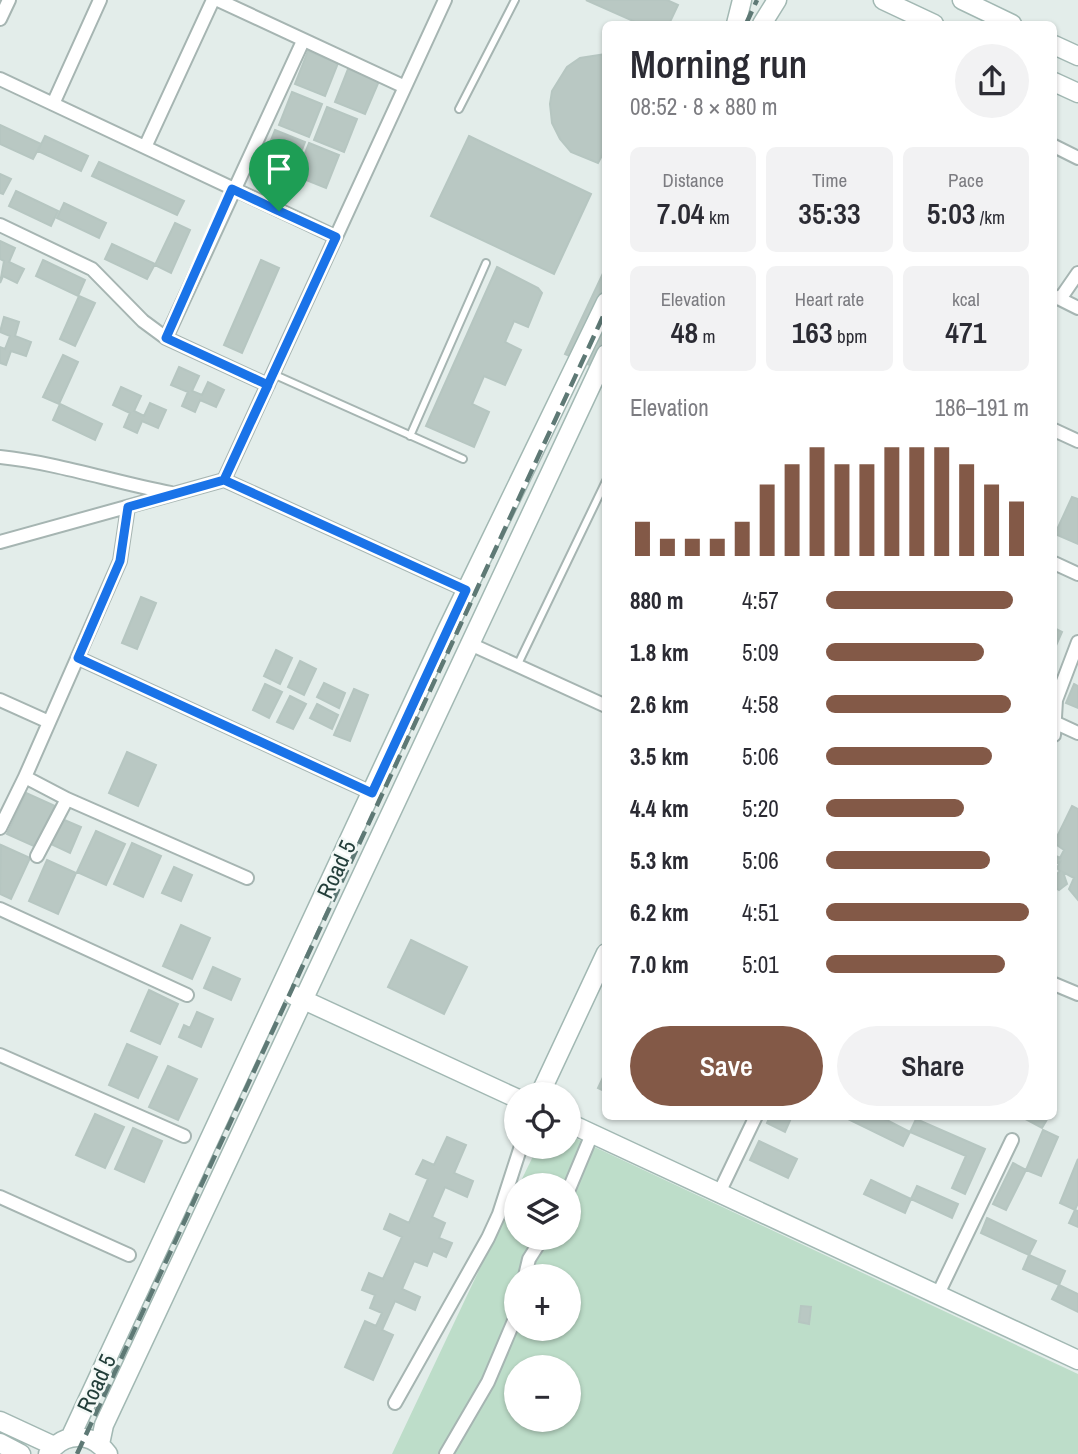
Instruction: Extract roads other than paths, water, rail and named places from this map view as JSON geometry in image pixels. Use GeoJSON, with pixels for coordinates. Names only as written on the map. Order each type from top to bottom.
{"type":"FeatureCollection","features":[{"type":"Feature","properties":{"kind":"street"},"geometry":{"type":"LineString","coordinates":[[0,19],[9,0]]}},
{"type":"Feature","properties":{"kind":"street"},"geometry":{"type":"LineString","coordinates":[[53,104],[100,0]]}},
{"type":"Feature","properties":{"kind":"street"},"geometry":{"type":"LineString","coordinates":[[146,145],[216,0],[405,87]]}},
{"type":"Feature","properties":{"kind":"street"},"geometry":{"type":"LineString","coordinates":[[224,480],[445,0]]}},
{"type":"Feature","properties":{"kind":"street"},"geometry":{"type":"LineString","coordinates":[[737,21],[742,0]]}},
{"type":"Feature","properties":{"kind":"street"},"geometry":{"type":"LineString","coordinates":[[764,21],[777,0]]}},
{"type":"Feature","properties":{"kind":"street"},"geometry":{"type":"LineString","coordinates":[[883,0],[928,21]]}},
{"type":"Feature","properties":{"kind":"street"},"geometry":{"type":"LineString","coordinates":[[962,0],[1006,21]]}},
{"type":"Feature","properties":{"kind":"street"},"geometry":{"type":"LineString","coordinates":[[166,338],[232,189],[303,41]]}},
{"type":"Feature","properties":{"kind":"street"},"geometry":{"type":"LineString","coordinates":[[1057,46],[1078,56]]}},
{"type":"Feature","properties":{"kind":"street"},"geometry":{"type":"LineString","coordinates":[[0,79],[146,145],[232,189],[336,237]]}},
{"type":"Feature","properties":{"kind":"street"},"geometry":{"type":"LineString","coordinates":[[1057,83],[1078,93]]}},
{"type":"Feature","properties":{"kind":"street"},"geometry":{"type":"LineString","coordinates":[[1057,148],[1078,158]]}},
{"type":"Feature","properties":{"kind":"street"},"geometry":{"type":"LineString","coordinates":[[0,225],[92,269],[143,321],[166,338],[270,379]]}},
{"type":"Feature","properties":{"kind":"street"},"geometry":{"type":"LineString","coordinates":[[1078,273],[1057,298],[1078,309]]}},
{"type":"Feature","properties":{"kind":"street","name":"Road 5"},"geometry":{"type":"LineString","coordinates":[[58,1446],[281,988],[466,590],[602,310]]}},
{"type":"Feature","properties":{"kind":"street","name":"Road 5"},"geometry":{"type":"LineString","coordinates":[[104,1449],[104,1425],[301,999],[602,362]]}},
{"type":"Feature","properties":{"kind":"street"},"geometry":{"type":"LineString","coordinates":[[1057,431],[1078,441]]}},
{"type":"Feature","properties":{"kind":"street"},"geometry":{"type":"LineString","coordinates":[[0,457],[57,465],[96,477],[174,494]]}},
{"type":"Feature","properties":{"kind":"street"},"geometry":{"type":"LineString","coordinates":[[0,542],[224,480],[466,590]]}},
{"type":"Feature","properties":{"kind":"street"},"geometry":{"type":"LineString","coordinates":[[0,828],[120,561],[128,507]]}},
{"type":"Feature","properties":{"kind":"street"},"geometry":{"type":"LineString","coordinates":[[1057,564],[1078,574]]}},
{"type":"Feature","properties":{"kind":"street"},"geometry":{"type":"LineString","coordinates":[[1057,697],[1078,642]]}},
{"type":"Feature","properties":{"kind":"street"},"geometry":{"type":"LineString","coordinates":[[468,643],[602,704]]}},
{"type":"Feature","properties":{"kind":"street"},"geometry":{"type":"LineString","coordinates":[[78,658],[372,793]]}},
{"type":"Feature","properties":{"kind":"street"},"geometry":{"type":"LineString","coordinates":[[0,700],[49,722]]}},
{"type":"Feature","properties":{"kind":"street"},"geometry":{"type":"LineString","coordinates":[[1057,727],[1078,733]]}},
{"type":"Feature","properties":{"kind":"street"},"geometry":{"type":"LineString","coordinates":[[25,777],[67,799],[247,878]]}},
{"type":"Feature","properties":{"kind":"street"},"geometry":{"type":"LineString","coordinates":[[37,856],[67,799]]}},
{"type":"Feature","properties":{"kind":"street"},"geometry":{"type":"LineString","coordinates":[[0,909],[187,995]]}},
{"type":"Feature","properties":{"kind":"street"},"geometry":{"type":"LineString","coordinates":[[546,1082],[602,962]]}},
{"type":"Feature","properties":{"kind":"street"},"geometry":{"type":"LineString","coordinates":[[281,988],[504,1092]]}},
{"type":"Feature","properties":{"kind":"street"},"geometry":{"type":"LineString","coordinates":[[1057,988],[1078,994]]}},
{"type":"Feature","properties":{"kind":"street"},"geometry":{"type":"LineString","coordinates":[[0,1055],[184,1136]]}},
{"type":"Feature","properties":{"kind":"street"},"geometry":{"type":"LineString","coordinates":[[719,1193],[754,1120]]}},
{"type":"Feature","properties":{"kind":"street"},"geometry":{"type":"LineString","coordinates":[[581,1129],[1078,1360]]}},
{"type":"Feature","properties":{"kind":"street"},"geometry":{"type":"LineString","coordinates":[[576,1173],[592,1134]]}},
{"type":"Feature","properties":{"kind":"street"},"geometry":{"type":"LineString","coordinates":[[938,1294],[1012,1140]]}},
{"type":"Feature","properties":{"kind":"street"},"geometry":{"type":"LineString","coordinates":[[395,1403],[494,1226],[517,1159]]}},
{"type":"Feature","properties":{"kind":"street"},"geometry":{"type":"LineString","coordinates":[[0,1197],[130,1255]]}},
{"type":"Feature","properties":{"kind":"street"},"geometry":{"type":"LineString","coordinates":[[446,1454],[488,1382],[505,1341]]}},
{"type":"Feature","properties":{"kind":"street"},"geometry":{"type":"LineString","coordinates":[[0,1421],[58,1446],[83,1437],[104,1449]]}},
{"type":"Feature","properties":{"kind":"street"},"geometry":{"type":"LineString","coordinates":[[0,1443],[21,1454]]}},
{"type":"Feature","properties":{"kind":"lane"},"geometry":{"type":"LineString","coordinates":[[459,109],[515,0]]}},
{"type":"Feature","properties":{"kind":"lane"},"geometry":{"type":"LineString","coordinates":[[410,436],[486,263]]}},
{"type":"Feature","properties":{"kind":"lane"},"geometry":{"type":"LineString","coordinates":[[270,379],[463,459]]}},
{"type":"Feature","properties":{"kind":"lane"},"geometry":{"type":"LineString","coordinates":[[518,664],[602,489]]}},
{"type":"Feature","properties":{"kind":"railway"},"geometry":{"type":"LineString","coordinates":[[747,21],[757,0]]}},
{"type":"Feature","properties":{"kind":"railway"},"geometry":{"type":"LineString","coordinates":[[77,1454],[602,319]]}}]}
